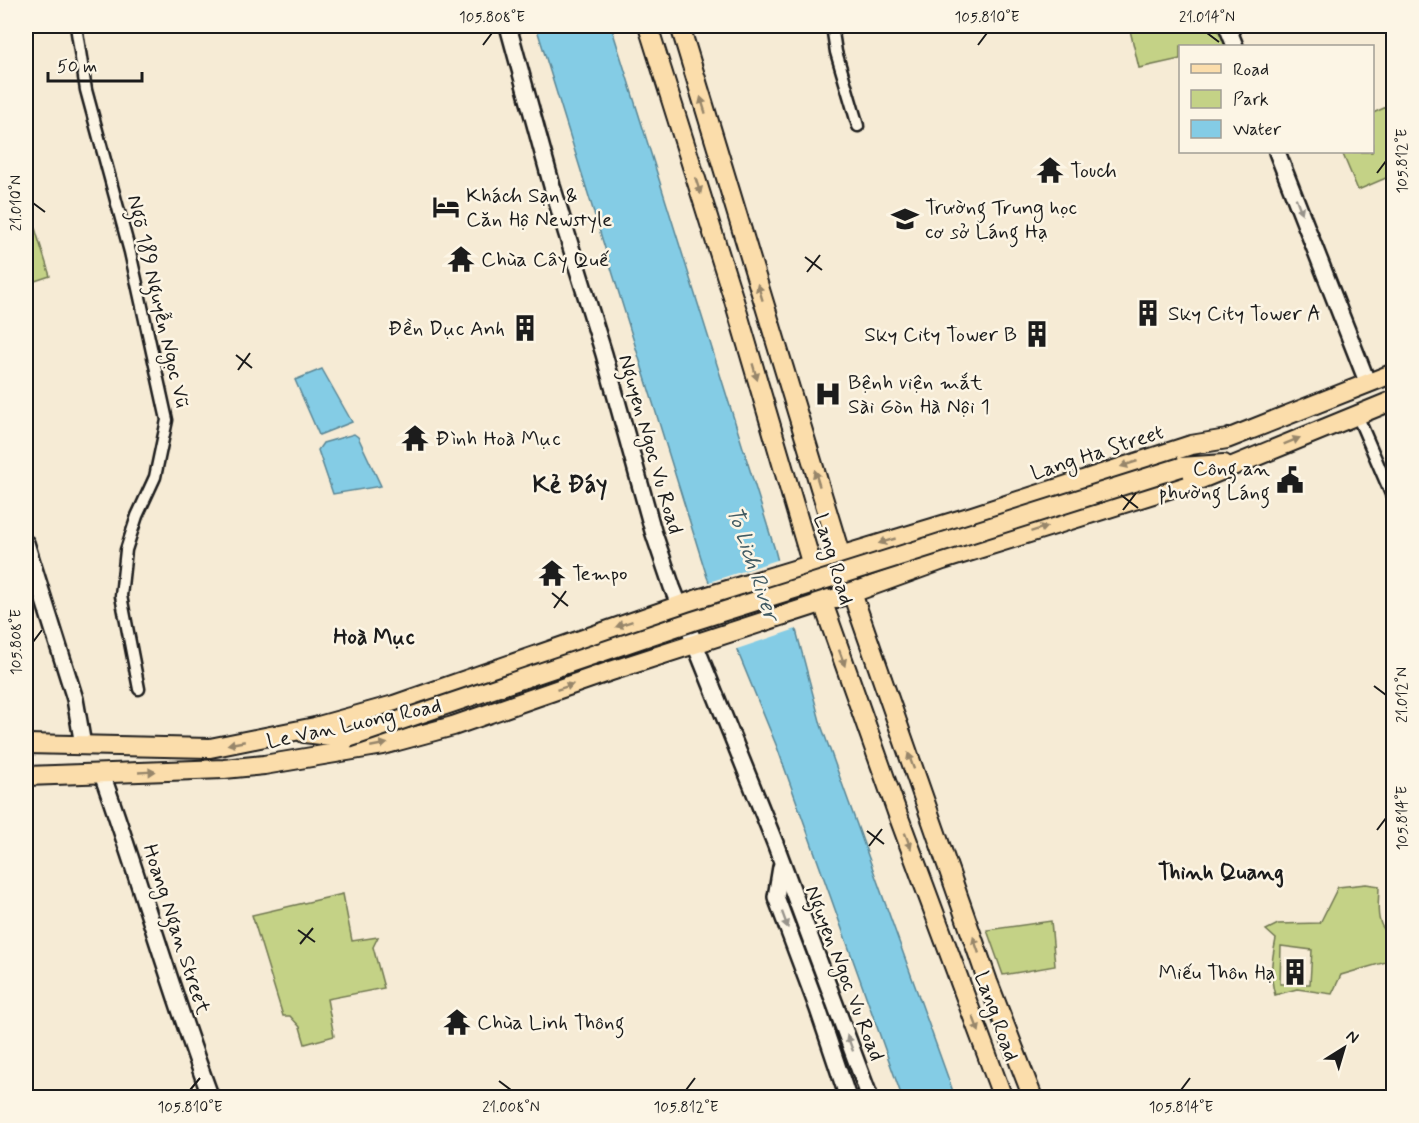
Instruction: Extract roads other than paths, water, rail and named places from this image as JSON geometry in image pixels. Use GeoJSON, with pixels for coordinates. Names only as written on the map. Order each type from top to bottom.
{"type":"FeatureCollection","features":[{"type":"Feature","properties":{"kind":"main road","name":"Nguyen Ngoc Vu Road"},"geometry":{"type":"LineString","coordinates":[[508,26],[552,186],[604,354],[653,531],[694,644],[870,1098]]}},
{"type":"Feature","properties":{"kind":"main road","name":"Lang Road"},"geometry":{"type":"LineString","coordinates":[[648,26],[733,297],[823,603],[898,815],[1003,1098]]}},
{"type":"Feature","properties":{"kind":"main road","name":"Lang Road"},"geometry":{"type":"LineString","coordinates":[[680,26],[852,593],[1033,1098]]}},
{"type":"Feature","properties":{"kind":"main road"},"geometry":{"type":"LineString","coordinates":[[1227,26],[1235,45]]}},
{"type":"Feature","properties":{"kind":"main road"},"geometry":{"type":"LineString","coordinates":[[1277,153],[1368,384]]}},
{"type":"Feature","properties":{"kind":"main road","name":"Lang Ha Street"},"geometry":{"type":"LineString","coordinates":[[811,564],[1191,445],[1227,439],[1394,374]]}},
{"type":"Feature","properties":{"kind":"main road"},"geometry":{"type":"LineString","coordinates":[[823,603],[943,560],[1201,479],[1394,400]]}},
{"type":"Feature","properties":{"kind":"main road"},"geometry":{"type":"LineString","coordinates":[[1181,467],[1227,439]]}},
{"type":"Feature","properties":{"kind":"main road"},"geometry":{"type":"LineString","coordinates":[[301,759],[348,738],[693,621],[1181,467],[1238,463]]}},
{"type":"Feature","properties":{"kind":"main road"},"geometry":{"type":"LineString","coordinates":[[934,527],[943,560]]}},
{"type":"Feature","properties":{"kind":"main road"},"geometry":{"type":"LineString","coordinates":[[26,543],[75,699],[83,745]]}},
{"type":"Feature","properties":{"kind":"main road","name":"Le Van Luong Road"},"geometry":{"type":"LineString","coordinates":[[26,744],[210,748],[293,732],[394,705],[680,605],[811,564]]}},
{"type":"Feature","properties":{"kind":"main road","name":"Le Van Luong Road"},"geometry":{"type":"LineString","coordinates":[[26,776],[224,769],[383,745],[453,726],[612,671],[823,603]]}},
{"type":"Feature","properties":{"kind":"main road"},"geometry":{"type":"LineString","coordinates":[[598,633],[612,671]]}},
{"type":"Feature","properties":{"kind":"main road"},"geometry":{"type":"LineString","coordinates":[[293,732],[348,738]]}},
{"type":"Feature","properties":{"kind":"main road","name":"Hoang Ngan Street"},"geometry":{"type":"LineString","coordinates":[[102,774],[211,1098]]}},
{"type":"Feature","properties":{"kind":"main road","name":"Nguyen Ngoc Vu Road"},"geometry":{"type":"LineString","coordinates":[[781,864],[776,897],[818,1008],[848,1098]]}},
{"type":"Feature","properties":{"kind":"main road"},"geometry":{"type":"LineString","coordinates":[[985,1048],[1010,1039]]}},
{"type":"Feature","properties":{"kind":"street","name":"Ngõ 189 Nguyễn Ngọc Vũ"},"geometry":{"type":"LineString","coordinates":[[76,26],[88,100],[130,252],[167,420],[154,477],[136,516],[126,550],[121,596],[139,689]]}},
{"type":"Feature","properties":{"kind":"street"},"geometry":{"type":"LineString","coordinates":[[832,26],[836,52],[858,126]]}},
{"type":"Feature","properties":{"kind":"street"},"geometry":{"type":"LineString","coordinates":[[1357,415],[1394,501]]}},
{"type":"Feature","properties":{"kind":"water","name":"To Lich River"},"geometry":{"type":"Polygon","coordinates":[[[536,26],[611,26],[775,550],[821,725],[955,1097],[902,1097],[777,747],[707,577],[536,26]]]}},
{"type":"Feature","properties":{"kind":"water"},"geometry":{"type":"Polygon","coordinates":[[[322,369],[352,422],[319,435],[295,380],[322,369]]]}},
{"type":"Feature","properties":{"kind":"water"},"geometry":{"type":"Polygon","coordinates":[[[354,434],[358,437],[381,486],[333,494],[318,450],[323,443],[354,434]]]}},
{"type":"Feature","properties":{"kind":"place","name":"Touch"},"geometry":{"type":"Point","coordinates":[1050,170]}},
{"type":"Feature","properties":{"kind":"place","name":"Khách Sạn & Căn Hộ Newstyle"},"geometry":{"type":"Point","coordinates":[446,207]}},
{"type":"Feature","properties":{"kind":"place","name":"Trường Trung học cơ sở Láng Hạ"},"geometry":{"type":"Point","coordinates":[905,219]}},
{"type":"Feature","properties":{"kind":"place","name":"Chùa Cây Quế"},"geometry":{"type":"Point","coordinates":[461,259]}},
{"type":"Feature","properties":{"kind":"place","name":"Sky City Tower A"},"geometry":{"type":"Point","coordinates":[1148,313]}},
{"type":"Feature","properties":{"kind":"place","name":"Đền Dục Anh"},"geometry":{"type":"Point","coordinates":[525,328]}},
{"type":"Feature","properties":{"kind":"place","name":"Sky City Tower B"},"geometry":{"type":"Point","coordinates":[1037,334]}},
{"type":"Feature","properties":{"kind":"place","name":"Bệnh viện mắt Sài Gòn Hà Nội 1"},"geometry":{"type":"Point","coordinates":[828,394]}},
{"type":"Feature","properties":{"kind":"place","name":"Đình Hoà Mục"},"geometry":{"type":"Point","coordinates":[415,438]}},
{"type":"Feature","properties":{"kind":"place","name":"Công an phường Láng"},"geometry":{"type":"Point","coordinates":[1290,480]}},
{"type":"Feature","properties":{"kind":"place","name":"Tempo"},"geometry":{"type":"Point","coordinates":[552,573]}},
{"type":"Feature","properties":{"kind":"place","name":"Miếu Thôn Hạ"},"geometry":{"type":"Point","coordinates":[1295,972]}},
{"type":"Feature","properties":{"kind":"place","name":"Chùa Linh Thông"},"geometry":{"type":"Point","coordinates":[457,1022]}},
{"type":"Feature","properties":{"kind":"district","name":"Kẻ Đáy"},"geometry":{"type":"Point","coordinates":[570,484]}},
{"type":"Feature","properties":{"kind":"district","name":"Hoà Mục"},"geometry":{"type":"Point","coordinates":[374,636]}},
{"type":"Feature","properties":{"kind":"district","name":"Thinh Quang"},"geometry":{"type":"Point","coordinates":[1221,871]}}]}
